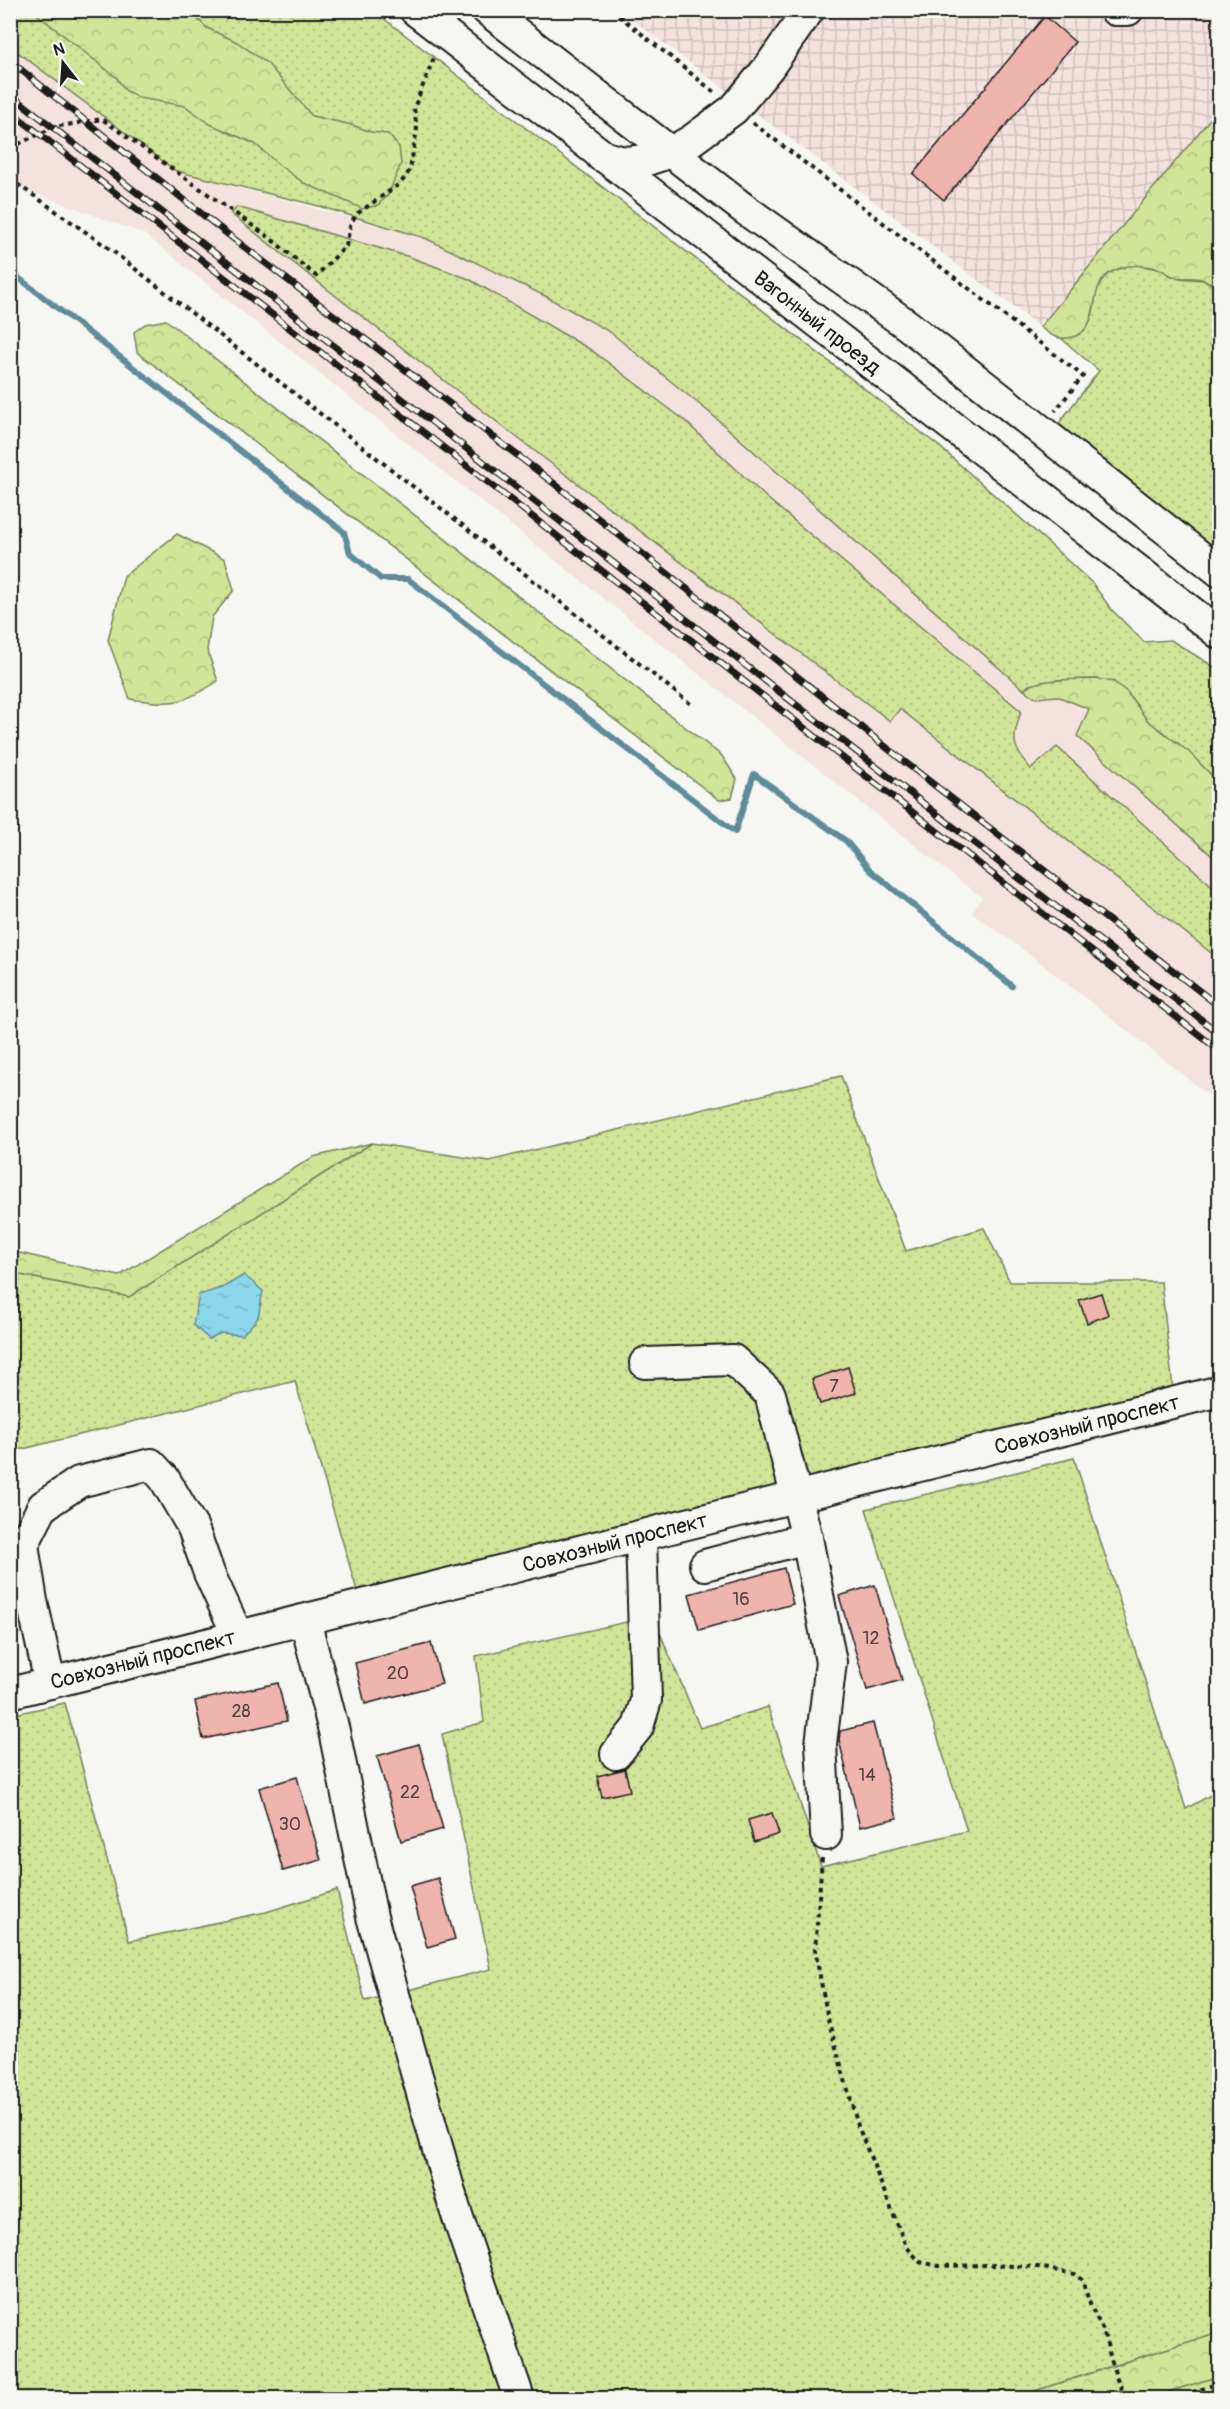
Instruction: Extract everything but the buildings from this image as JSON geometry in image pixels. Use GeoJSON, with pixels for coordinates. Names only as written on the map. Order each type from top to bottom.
{"type":"FeatureCollection","features":[{"type":"Feature","properties":{"kind":"street","name":"Вагонный проезд"},"geometry":{"type":"LineString","coordinates":[[415,10],[1220,634]]}},
{"type":"Feature","properties":{"kind":"street"},"geometry":{"type":"LineString","coordinates":[[487,10],[743,208],[906,324],[1220,572]]}},
{"type":"Feature","properties":{"kind":"street"},"geometry":{"type":"LineString","coordinates":[[601,156],[624,162],[647,160],[671,152],[692,140],[734,109],[769,67],[809,10]]}},
{"type":"Feature","properties":{"kind":"street"},"geometry":{"type":"LineString","coordinates":[[1115,10],[1128,10]]}},
{"type":"Feature","properties":{"kind":"street"},"geometry":{"type":"LineString","coordinates":[[645,1363],[733,1360],[770,1394],[807,1539],[831,1662],[821,1744],[826,1835]]}},
{"type":"Feature","properties":{"kind":"street","name":"Совхозный проспект"},"geometry":{"type":"LineString","coordinates":[[10,1693],[1220,1392]]}},
{"type":"Feature","properties":{"kind":"street"},"geometry":{"type":"LineString","coordinates":[[50,1683],[18,1565],[23,1545],[44,1506],[79,1482],[151,1464],[164,1478],[193,1528],[209,1573],[238,1636]]}},
{"type":"Feature","properties":{"kind":"street"},"geometry":{"type":"LineString","coordinates":[[616,1754],[638,1727],[646,1700],[641,1537]]}},
{"type":"Feature","properties":{"kind":"street"},"geometry":{"type":"LineString","coordinates":[[705,1565],[807,1539]]}},
{"type":"Feature","properties":{"kind":"street"},"geometry":{"type":"LineString","coordinates":[[304,1620],[334,1731],[372,1917],[454,2206],[519,2398]]}},
{"type":"Feature","properties":{"kind":"path"},"geometry":{"type":"LineString","coordinates":[[612,10],[734,109],[1083,376],[1039,430]]}},
{"type":"Feature","properties":{"kind":"path"},"geometry":{"type":"LineString","coordinates":[[10,148],[54,128],[102,119],[270,238],[316,276],[346,246],[351,222],[358,213],[401,183],[410,170],[417,129],[414,108],[436,52],[447,36]]}},
{"type":"Feature","properties":{"kind":"path"},"geometry":{"type":"LineString","coordinates":[[10,179],[119,256],[692,705]]}},
{"type":"Feature","properties":{"kind":"path"},"geometry":{"type":"LineString","coordinates":[[826,1835],[820,1866],[814,1950],[828,2019],[858,2126],[906,2246],[920,2262],[939,2266],[1018,2266],[1074,2274],[1082,2280],[1090,2307],[1103,2330],[1116,2378],[1126,2398]]}},
{"type":"Feature","properties":{"kind":"path"},"geometry":{"type":"LineString","coordinates":[[1175,2398],[1220,2383]]}},
{"type":"Feature","properties":{"kind":"shaded area"},"geometry":{"type":"Polygon","coordinates":[[[621,11],[1219,11],[1219,108],[1040,327],[621,11]]]}},
{"type":"Feature","properties":{"kind":"shaded area"},"geometry":{"type":"Polygon","coordinates":[[[10,47],[176,171],[425,238],[545,296],[610,332],[710,413],[1055,666],[1219,832],[1219,1103],[1024,950],[972,913],[982,897],[144,234],[11,184],[10,47]]]}},
{"type":"Feature","properties":{"kind":"green space"},"geometry":{"type":"Polygon","coordinates":[[[10,11],[374,11],[940,447],[1093,584],[1111,609],[1144,642],[1171,640],[1219,670],[1219,783],[1177,742],[1160,732],[1147,720],[1127,692],[1097,679],[1056,680],[1029,685],[1024,690],[710,413],[610,332],[545,296],[425,238],[315,205],[176,171],[11,47],[10,11]]]}},
{"type":"Feature","properties":{"kind":"green space"},"geometry":{"type":"Polygon","coordinates":[[[33,11],[189,11],[207,28],[237,42],[268,64],[312,116],[371,132],[388,134],[399,147],[401,164],[388,195],[378,205],[363,209],[304,183],[255,144],[210,124],[185,106],[139,98],[125,90],[117,78],[33,11]]]}},
{"type":"Feature","properties":{"kind":"green space"},"geometry":{"type":"Polygon","coordinates":[[[1219,108],[1219,288],[1198,278],[1180,278],[1153,267],[1119,268],[1107,275],[1101,282],[1091,318],[1082,333],[1073,337],[1059,338],[1040,327],[1219,108]]]}},
{"type":"Feature","properties":{"kind":"green space"},"geometry":{"type":"Polygon","coordinates":[[[237,207],[410,257],[469,279],[591,350],[683,419],[767,498],[1021,711],[1015,742],[1020,754],[1031,769],[1057,747],[1219,892],[1219,959],[900,709],[890,721],[515,436],[231,214],[237,207]]]}},
{"type":"Feature","properties":{"kind":"green space"},"geometry":{"type":"Polygon","coordinates":[[[1133,264],[1162,270],[1177,278],[1204,280],[1219,288],[1219,559],[1052,432],[1099,371],[1062,339],[1077,334],[1086,327],[1094,310],[1100,283],[1107,275],[1133,264]]]}},
{"type":"Feature","properties":{"kind":"green space"},"geometry":{"type":"Polygon","coordinates":[[[166,320],[722,756],[737,779],[732,798],[719,800],[137,352],[134,332],[145,324],[166,320]]]}},
{"type":"Feature","properties":{"kind":"green space"},"geometry":{"type":"Polygon","coordinates":[[[177,534],[225,559],[234,590],[212,617],[207,650],[218,681],[195,695],[177,701],[157,702],[130,699],[108,640],[124,576],[177,534]]]}},
{"type":"Feature","properties":{"kind":"green space"},"geometry":{"type":"Polygon","coordinates":[[[1097,679],[1114,682],[1127,692],[1147,720],[1189,752],[1219,783],[1219,862],[1077,736],[1089,709],[1057,696],[1036,698],[1024,690],[1048,681],[1097,679]]]}},
{"type":"Feature","properties":{"kind":"green space"},"geometry":{"type":"Polygon","coordinates":[[[841,1076],[906,1251],[984,1228],[1010,1282],[1161,1282],[1173,1389],[359,1597],[295,1381],[11,1452],[10,1273],[129,1297],[372,1143],[489,1161],[841,1076]]]}},
{"type":"Feature","properties":{"kind":"green space"},"geometry":{"type":"Polygon","coordinates":[[[372,1143],[129,1297],[11,1273],[11,1251],[119,1276],[313,1157],[372,1143]]]}},
{"type":"Feature","properties":{"kind":"green space"},"geometry":{"type":"Polygon","coordinates":[[[1074,1458],[1186,1809],[1219,1790],[1219,2332],[1013,2398],[11,2398],[10,1715],[65,1703],[129,1941],[266,1912],[337,1890],[365,2001],[491,1969],[442,1734],[484,1722],[476,1656],[653,1616],[700,1728],[768,1707],[821,1866],[967,1831],[866,1509],[1074,1458]]]}},
{"type":"Feature","properties":{"kind":"green space"},"geometry":{"type":"Polygon","coordinates":[[[1219,2332],[1219,2376],[1149,2398],[1013,2398],[1219,2332]]]}},
{"type":"Feature","properties":{"kind":"green space"},"geometry":{"type":"Polygon","coordinates":[[[1219,2376],[1219,2398],[1149,2398],[1219,2376]]]}},
{"type":"Feature","properties":{"kind":"water"},"geometry":{"type":"Polygon","coordinates":[[[244,1275],[263,1291],[258,1318],[242,1335],[220,1333],[209,1339],[193,1325],[199,1295],[224,1287],[244,1275]]]}},
{"type":"Feature","properties":{"kind":"waterway"},"geometry":{"type":"LineString","coordinates":[[10,271],[344,532],[350,553],[381,579],[408,579],[735,832],[754,774],[846,841],[870,870],[1012,986]]}},
{"type":"Feature","properties":{"kind":"railway"},"geometry":{"type":"LineString","coordinates":[[10,61],[217,226],[551,481],[906,763],[1220,1007]]}},
{"type":"Feature","properties":{"kind":"railway"},"geometry":{"type":"LineString","coordinates":[[10,94],[1220,1034]]}},
{"type":"Feature","properties":{"kind":"railway"},"geometry":{"type":"LineString","coordinates":[[10,111],[1220,1051]]}}]}
